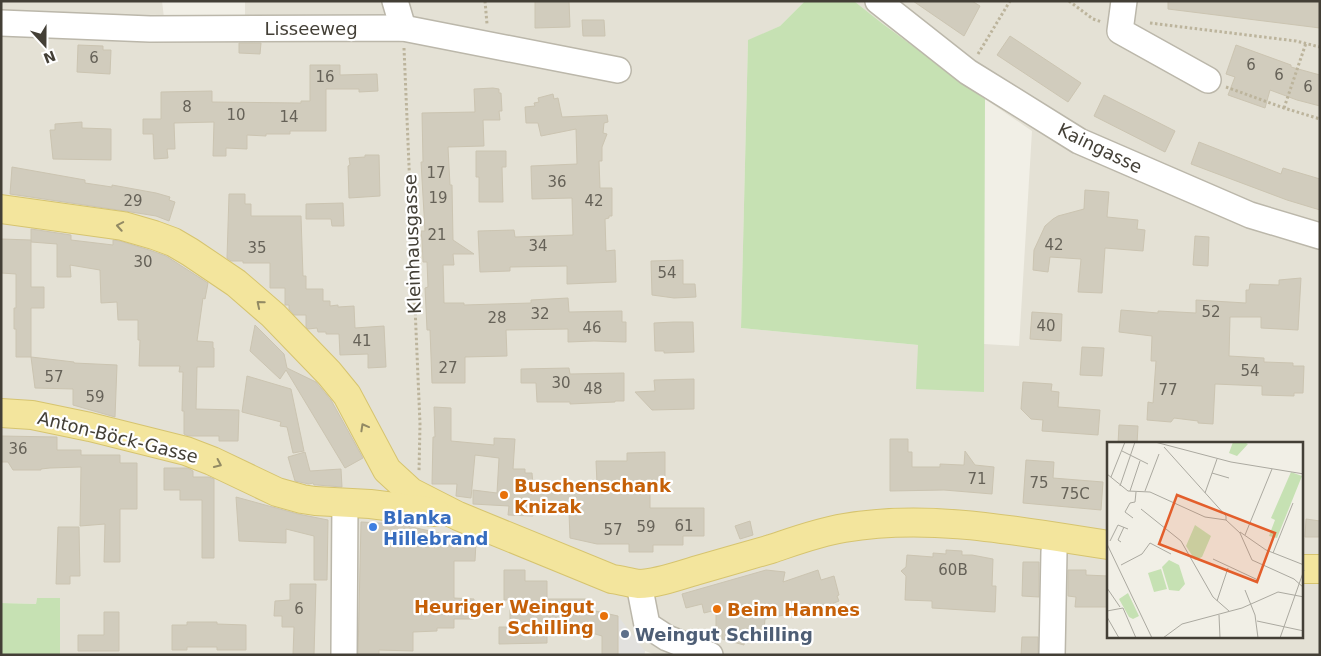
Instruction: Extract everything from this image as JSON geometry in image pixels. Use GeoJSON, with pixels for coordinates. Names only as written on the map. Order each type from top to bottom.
{"type":"FeatureCollection","features":[{"type":"Feature","properties":{"kind":"main road"},"geometry":{"type":"LineString","coordinates":[[1,209],[123,226],[173,242],[236,283],[273,315],[330,373],[346,395],[387,470],[411,492],[458,516],[612,579],[639,584],[666,580],[809,536],[842,528],[895,522],[990,527],[1107,544]]}},
{"type":"Feature","properties":{"kind":"main road","name":"Anton-Böck-Gasse"},"geometry":{"type":"LineString","coordinates":[[1,413],[32,415],[80,424],[186,451],[288,496],[314,501],[413,508],[458,516]]}},
{"type":"Feature","properties":{"kind":"main road"},"geometry":{"type":"LineString","coordinates":[[358,503],[382,489],[387,470]]}},
{"type":"Feature","properties":{"kind":"main road"},"geometry":{"type":"LineString","coordinates":[[1304,569],[1320,570]]}},
{"type":"Feature","properties":{"kind":"street"},"geometry":{"type":"LineString","coordinates":[[395,1],[403,28]]}},
{"type":"Feature","properties":{"kind":"street","name":"Kaingasse"},"geometry":{"type":"LineString","coordinates":[[878,1],[968,72],[1079,141],[1250,215],[1320,236]]}},
{"type":"Feature","properties":{"kind":"street"},"geometry":{"type":"LineString","coordinates":[[1122,17],[1208,80]]}},
{"type":"Feature","properties":{"kind":"street","name":"Lisseeweg"},"geometry":{"type":"LineString","coordinates":[[1,23],[150,29],[403,28],[618,70]]}},
{"type":"Feature","properties":{"kind":"street"},"geometry":{"type":"LineString","coordinates":[[344,655],[358,503]]}},
{"type":"Feature","properties":{"kind":"street"},"geometry":{"type":"LineString","coordinates":[[1052,655],[1056,537]]}},
{"type":"Feature","properties":{"kind":"street"},"geometry":{"type":"LineString","coordinates":[[639,584],[647,625],[667,638],[710,655]]}},
{"type":"Feature","properties":{"kind":"path"},"geometry":{"type":"LineString","coordinates":[[968,72],[1010,1]]}},
{"type":"Feature","properties":{"kind":"path"},"geometry":{"type":"LineString","coordinates":[[1069,1],[1093,18],[1122,17],[1296,41],[1320,47]]}},
{"type":"Feature","properties":{"kind":"path","name":"Kleinhausgasse"},"geometry":{"type":"LineString","coordinates":[[403,28],[419,396],[419,475]]}},
{"type":"Feature","properties":{"kind":"path"},"geometry":{"type":"LineString","coordinates":[[1284,108],[1306,43]]}},
{"type":"Feature","properties":{"kind":"path"},"geometry":{"type":"LineString","coordinates":[[1208,80],[1284,108],[1320,118]]}},
{"type":"Feature","properties":{"kind":"shaded area"},"geometry":{"type":"Polygon","coordinates":[[[1,1],[162,1],[164,18],[245,15],[245,1],[805,1],[780,26],[748,41],[741,328],[918,345],[983,392],[984,344],[1019,346],[1032,131],[985,99],[854,1],[1320,1],[1320,655],[656,655],[645,651],[644,655],[60,655],[60,599],[37,598],[36,604],[1,603],[1,1]]]}},
{"type":"Feature","properties":{"kind":"shaded area","name":"Weingut Schilling"},"geometry":{"type":"Polygon","coordinates":[[[618,616],[645,651],[644,655],[619,655],[618,616]]]}},
{"type":"Feature","properties":{"kind":"green space"},"geometry":{"type":"Polygon","coordinates":[[[805,1],[854,1],[985,99],[984,392],[916,389],[918,345],[741,328],[748,40],[780,26],[805,1]]]}},
{"type":"Feature","properties":{"kind":"green space"},"geometry":{"type":"Polygon","coordinates":[[[37,598],[60,598],[60,655],[1,655],[1,603],[36,604],[37,598]]]}},
{"type":"Feature","properties":{"kind":"building"},"geometry":{"type":"Polygon","coordinates":[[[535,1],[569,1],[570,27],[535,28],[535,1]]]}},
{"type":"Feature","properties":{"kind":"building"},"geometry":{"type":"Polygon","coordinates":[[[913,1],[972,1],[980,6],[964,36],[913,1]]]}},
{"type":"Feature","properties":{"kind":"building"},"geometry":{"type":"Polygon","coordinates":[[[1168,1],[1320,1],[1320,28],[1168,9],[1168,1]]]}},
{"type":"Feature","properties":{"kind":"building"},"geometry":{"type":"Polygon","coordinates":[[[582,20],[604,20],[605,36],[583,36],[582,20]]]}},
{"type":"Feature","properties":{"kind":"building"},"geometry":{"type":"Polygon","coordinates":[[[1010,36],[1081,83],[1068,102],[997,55],[1010,36]]]}},
{"type":"Feature","properties":{"kind":"building"},"geometry":{"type":"Polygon","coordinates":[[[239,43],[261,43],[260,54],[239,53],[239,43]]]}},
{"type":"Feature","properties":{"kind":"building"},"geometry":{"type":"Polygon","coordinates":[[[78,45],[103,46],[103,50],[111,50],[110,74],[77,72],[78,45]]]}},
{"type":"Feature","properties":{"kind":"building"},"geometry":{"type":"Polygon","coordinates":[[[1236,45],[1291,65],[1291,67],[1320,75],[1320,106],[1270,90],[1265,108],[1228,95],[1235,77],[1226,74],[1236,45]]]}},
{"type":"Feature","properties":{"kind":"building"},"geometry":{"type":"Polygon","coordinates":[[[310,65],[340,65],[340,75],[377,74],[378,91],[359,92],[359,89],[326,89],[326,131],[290,131],[290,134],[266,134],[266,136],[247,135],[247,149],[226,148],[226,156],[213,156],[214,122],[174,123],[175,149],[167,149],[168,158],[154,159],[153,134],[143,134],[143,119],[161,119],[161,92],[212,91],[212,102],[301,103],[301,101],[310,101],[310,65]]]}},
{"type":"Feature","properties":{"kind":"building"},"geometry":{"type":"Polygon","coordinates":[[[474,89],[499,89],[499,93],[501,93],[502,111],[499,111],[500,120],[483,120],[484,146],[448,147],[450,185],[452,185],[453,240],[474,254],[453,254],[454,265],[443,265],[444,303],[464,303],[464,305],[531,303],[531,300],[568,298],[569,312],[622,311],[622,322],[626,322],[626,342],[568,342],[568,329],[506,330],[507,356],[465,357],[465,383],[432,383],[430,330],[427,330],[425,288],[428,287],[427,262],[423,262],[421,231],[425,231],[421,162],[423,162],[422,113],[475,112],[474,89]]]}},
{"type":"Feature","properties":{"kind":"building"},"geometry":{"type":"Polygon","coordinates":[[[553,94],[554,99],[558,98],[562,117],[607,115],[608,122],[604,123],[603,133],[607,134],[602,147],[602,161],[599,161],[600,188],[612,188],[612,216],[605,219],[606,251],[615,250],[616,282],[567,284],[567,266],[510,267],[510,271],[480,272],[478,231],[514,230],[515,237],[573,235],[572,198],[532,199],[531,166],[577,164],[576,129],[541,136],[538,123],[526,123],[525,107],[535,106],[534,103],[539,102],[538,98],[553,94]]]}},
{"type":"Feature","properties":{"kind":"building"},"geometry":{"type":"Polygon","coordinates":[[[1104,95],[1175,131],[1165,152],[1094,116],[1104,95]]]}},
{"type":"Feature","properties":{"kind":"building"},"geometry":{"type":"Polygon","coordinates":[[[82,122],[82,128],[111,129],[111,160],[53,159],[50,130],[55,130],[55,124],[82,122]]]}},
{"type":"Feature","properties":{"kind":"building"},"geometry":{"type":"Polygon","coordinates":[[[1199,142],[1281,174],[1283,168],[1320,179],[1320,210],[1287,200],[1191,164],[1199,142]]]}},
{"type":"Feature","properties":{"kind":"building"},"geometry":{"type":"Polygon","coordinates":[[[476,151],[506,151],[506,167],[502,167],[503,202],[479,202],[479,177],[476,177],[476,151]]]}},
{"type":"Feature","properties":{"kind":"building"},"geometry":{"type":"Polygon","coordinates":[[[365,155],[379,155],[380,196],[349,198],[349,158],[365,157],[365,155]]]}},
{"type":"Feature","properties":{"kind":"building"},"geometry":{"type":"Polygon","coordinates":[[[12,167],[85,180],[85,183],[112,187],[112,185],[156,193],[170,197],[169,200],[175,202],[169,221],[156,216],[10,194],[12,167]]]}},
{"type":"Feature","properties":{"kind":"building"},"geometry":{"type":"Polygon","coordinates":[[[1085,190],[1109,192],[1107,217],[1138,220],[1137,229],[1145,230],[1143,251],[1105,248],[1102,293],[1078,292],[1081,259],[1050,257],[1048,272],[1033,270],[1034,250],[1045,226],[1058,216],[1084,209],[1085,190]]]}},
{"type":"Feature","properties":{"kind":"building"},"geometry":{"type":"Polygon","coordinates":[[[229,194],[245,194],[245,204],[251,204],[251,216],[301,216],[303,276],[306,276],[306,289],[323,289],[323,301],[330,301],[330,306],[354,306],[355,328],[384,326],[386,367],[368,368],[368,354],[340,355],[339,334],[318,332],[317,328],[308,329],[306,327],[306,315],[294,315],[289,309],[289,305],[285,305],[285,288],[270,288],[270,263],[243,263],[243,261],[231,261],[227,258],[229,194]]]}},
{"type":"Feature","properties":{"kind":"building"},"geometry":{"type":"Polygon","coordinates":[[[343,203],[344,226],[332,226],[331,219],[306,219],[306,204],[343,203]]]}},
{"type":"Feature","properties":{"kind":"building"},"geometry":{"type":"Polygon","coordinates":[[[31,229],[71,235],[71,240],[113,245],[113,240],[120,241],[166,256],[208,283],[205,299],[203,298],[197,341],[213,342],[214,367],[197,367],[196,409],[239,410],[238,441],[219,441],[219,436],[188,436],[184,434],[184,411],[182,411],[183,372],[179,372],[180,366],[139,366],[140,340],[138,340],[138,320],[118,320],[117,302],[101,303],[100,270],[70,265],[71,277],[57,277],[57,244],[31,242],[31,229]]]}},
{"type":"Feature","properties":{"kind":"building"},"geometry":{"type":"Polygon","coordinates":[[[1195,236],[1209,237],[1208,266],[1193,265],[1195,236]]]}},
{"type":"Feature","properties":{"kind":"building"},"geometry":{"type":"Polygon","coordinates":[[[1,239],[31,240],[31,287],[44,287],[44,308],[31,308],[31,357],[16,357],[14,308],[16,308],[16,274],[1,273],[1,239]]]}},
{"type":"Feature","properties":{"kind":"building"},"geometry":{"type":"Polygon","coordinates":[[[683,260],[683,284],[695,284],[696,297],[674,298],[652,295],[651,261],[683,260]]]}},
{"type":"Feature","properties":{"kind":"building"},"geometry":{"type":"Polygon","coordinates":[[[1301,278],[1298,330],[1261,328],[1261,317],[1230,317],[1229,356],[1264,358],[1264,362],[1293,363],[1293,366],[1304,366],[1303,393],[1294,393],[1294,396],[1262,395],[1262,386],[1215,384],[1213,424],[1174,418],[1171,422],[1147,420],[1148,402],[1153,403],[1156,361],[1151,361],[1152,336],[1119,332],[1121,310],[1158,313],[1158,311],[1196,313],[1196,300],[1246,303],[1246,290],[1249,290],[1250,284],[1279,285],[1279,280],[1301,278]]]}},
{"type":"Feature","properties":{"kind":"building"},"geometry":{"type":"Polygon","coordinates":[[[1032,312],[1062,314],[1061,341],[1030,339],[1032,312]]]}},
{"type":"Feature","properties":{"kind":"building"},"geometry":{"type":"Polygon","coordinates":[[[693,322],[694,352],[664,353],[664,351],[655,351],[654,323],[693,322]]]}},
{"type":"Feature","properties":{"kind":"building"},"geometry":{"type":"Polygon","coordinates":[[[255,325],[284,354],[287,368],[316,382],[331,400],[363,458],[345,468],[286,370],[280,379],[250,351],[255,325]]]}},
{"type":"Feature","properties":{"kind":"building"},"geometry":{"type":"Polygon","coordinates":[[[1082,347],[1104,348],[1102,376],[1080,375],[1082,347]]]}},
{"type":"Feature","properties":{"kind":"building"},"geometry":{"type":"Polygon","coordinates":[[[31,357],[74,363],[117,365],[115,417],[73,405],[73,389],[35,388],[31,357]]]}},
{"type":"Feature","properties":{"kind":"building"},"geometry":{"type":"Polygon","coordinates":[[[569,368],[570,374],[624,373],[624,401],[570,404],[570,402],[537,402],[536,383],[521,383],[521,369],[569,368]]]}},
{"type":"Feature","properties":{"kind":"building"},"geometry":{"type":"Polygon","coordinates":[[[247,376],[291,389],[304,451],[293,453],[287,427],[280,426],[281,422],[242,412],[247,376]]]}},
{"type":"Feature","properties":{"kind":"building"},"geometry":{"type":"Polygon","coordinates":[[[694,379],[694,409],[652,410],[635,392],[655,391],[654,380],[694,379]]]}},
{"type":"Feature","properties":{"kind":"building"},"geometry":{"type":"Polygon","coordinates":[[[1023,382],[1052,384],[1051,391],[1059,392],[1058,407],[1100,410],[1098,435],[1042,431],[1043,420],[1031,419],[1021,409],[1023,382]]]}},
{"type":"Feature","properties":{"kind":"building"},"geometry":{"type":"Polygon","coordinates":[[[434,407],[451,408],[451,441],[494,445],[494,438],[515,439],[513,469],[525,469],[525,473],[532,473],[533,485],[597,484],[596,461],[627,461],[627,453],[665,452],[665,483],[650,483],[650,508],[704,508],[704,536],[683,536],[683,545],[653,545],[653,552],[629,552],[629,544],[597,544],[570,538],[569,513],[532,514],[533,516],[508,515],[509,506],[473,504],[473,490],[497,493],[499,458],[475,455],[471,498],[456,496],[457,484],[432,484],[433,437],[435,437],[434,407]]]}},
{"type":"Feature","properties":{"kind":"building"},"geometry":{"type":"Polygon","coordinates":[[[1119,425],[1138,426],[1137,442],[1118,442],[1119,425]]]}},
{"type":"Feature","properties":{"kind":"building"},"geometry":{"type":"Polygon","coordinates":[[[1,436],[57,437],[57,450],[81,450],[81,455],[120,455],[120,463],[137,463],[137,509],[120,509],[120,562],[104,562],[105,524],[80,526],[81,467],[13,470],[8,462],[1,462],[1,436]]]}},
{"type":"Feature","properties":{"kind":"building"},"geometry":{"type":"Polygon","coordinates":[[[890,439],[908,439],[908,452],[912,452],[912,467],[940,467],[940,464],[964,465],[965,451],[975,465],[994,467],[992,494],[944,490],[890,491],[890,439]]]}},
{"type":"Feature","properties":{"kind":"building"},"geometry":{"type":"Polygon","coordinates":[[[305,452],[310,471],[341,469],[342,487],[314,485],[313,483],[295,481],[288,457],[305,452]]]}},
{"type":"Feature","properties":{"kind":"building"},"geometry":{"type":"Polygon","coordinates":[[[1026,460],[1054,462],[1053,478],[1103,482],[1101,510],[1023,503],[1026,460]]]}},
{"type":"Feature","properties":{"kind":"building"},"geometry":{"type":"Polygon","coordinates":[[[164,468],[188,468],[193,471],[193,477],[209,477],[214,479],[214,558],[202,558],[202,500],[180,500],[180,490],[164,490],[164,468]]]}},
{"type":"Feature","properties":{"kind":"building"},"geometry":{"type":"Polygon","coordinates":[[[236,497],[328,520],[327,580],[314,580],[314,536],[286,529],[286,543],[239,541],[236,497]]]}},
{"type":"Feature","properties":{"kind":"building"},"geometry":{"type":"Polygon","coordinates":[[[1306,519],[1320,521],[1319,537],[1305,537],[1306,519]]]}},
{"type":"Feature","properties":{"kind":"building"},"geometry":{"type":"Polygon","coordinates":[[[750,521],[753,535],[740,539],[735,526],[750,521]]]}},
{"type":"Feature","properties":{"kind":"building"},"geometry":{"type":"Polygon","coordinates":[[[361,522],[398,524],[439,533],[439,542],[476,542],[475,561],[454,561],[454,598],[474,599],[474,619],[454,619],[454,628],[437,628],[437,631],[413,632],[413,651],[379,650],[379,655],[358,655],[361,522]]]}},
{"type":"Feature","properties":{"kind":"building"},"geometry":{"type":"Polygon","coordinates":[[[58,527],[79,527],[80,576],[70,576],[70,584],[56,584],[58,527]]]}},
{"type":"Feature","properties":{"kind":"building"},"geometry":{"type":"Polygon","coordinates":[[[946,550],[962,551],[962,555],[993,559],[992,586],[996,586],[995,612],[932,608],[932,601],[905,600],[906,576],[901,571],[906,567],[907,555],[933,557],[933,553],[946,554],[946,550]]]}},
{"type":"Feature","properties":{"kind":"building"},"geometry":{"type":"Polygon","coordinates":[[[1023,562],[1039,562],[1039,597],[1022,596],[1023,562]]]}},
{"type":"Feature","properties":{"kind":"building"},"geometry":{"type":"Polygon","coordinates":[[[504,570],[525,570],[525,581],[547,581],[547,599],[591,599],[591,610],[618,616],[618,655],[602,655],[602,636],[585,631],[585,627],[547,627],[547,643],[499,644],[499,627],[510,627],[510,600],[504,600],[504,570]]]}},
{"type":"Feature","properties":{"kind":"building"},"geometry":{"type":"Polygon","coordinates":[[[766,570],[785,572],[783,582],[818,570],[821,580],[834,576],[839,601],[829,605],[829,607],[807,614],[806,611],[794,615],[793,613],[765,619],[764,630],[746,629],[744,645],[722,639],[722,630],[716,630],[716,610],[704,613],[702,604],[686,608],[682,594],[766,570]]]}},
{"type":"Feature","properties":{"kind":"building"},"geometry":{"type":"Polygon","coordinates":[[[1068,570],[1086,570],[1086,575],[1107,576],[1107,607],[1075,607],[1076,597],[1068,596],[1068,570]]]}},
{"type":"Feature","properties":{"kind":"building"},"geometry":{"type":"Polygon","coordinates":[[[290,584],[316,584],[314,655],[293,655],[294,627],[282,627],[282,616],[274,616],[275,601],[290,600],[290,584]]]}},
{"type":"Feature","properties":{"kind":"building"},"geometry":{"type":"Polygon","coordinates":[[[104,612],[119,612],[119,651],[78,651],[78,635],[104,635],[104,612]]]}},
{"type":"Feature","properties":{"kind":"building"},"geometry":{"type":"Polygon","coordinates":[[[187,622],[217,622],[217,624],[246,625],[246,650],[217,650],[217,647],[187,647],[187,650],[172,650],[172,625],[187,625],[187,622]]]}},
{"type":"Feature","properties":{"kind":"building"},"geometry":{"type":"Polygon","coordinates":[[[1022,637],[1038,637],[1038,655],[1021,655],[1022,637]]]}},
{"type":"Feature","properties":{"kind":"place","name":"Buschenschank Knizak"},"geometry":{"type":"Point","coordinates":[504,495]}},
{"type":"Feature","properties":{"kind":"place","name":"Blanka Hillebrand"},"geometry":{"type":"Point","coordinates":[373,527]}},
{"type":"Feature","properties":{"kind":"place","name":"Beim Hannes"},"geometry":{"type":"Point","coordinates":[717,609]}},
{"type":"Feature","properties":{"kind":"place","name":"Heuriger Weingut Schilling"},"geometry":{"type":"Point","coordinates":[604,616]}},
{"type":"Feature","properties":{"kind":"place","name":"Weingut Schilling"},"geometry":{"type":"Point","coordinates":[625,634]}}]}
